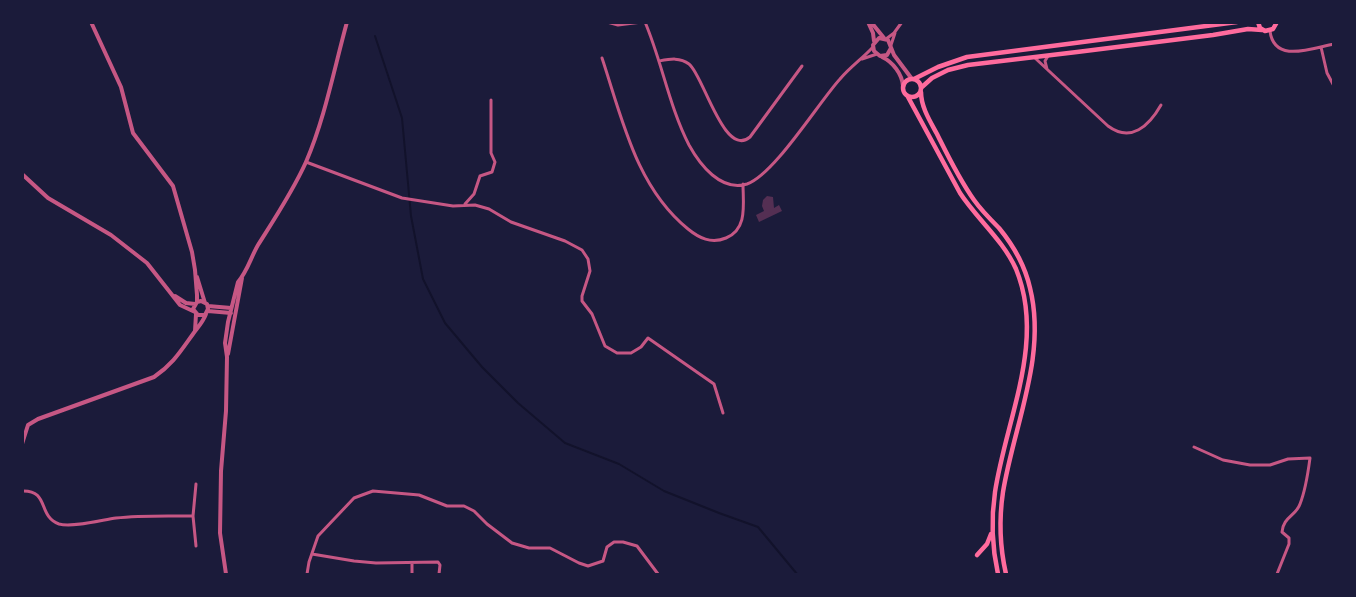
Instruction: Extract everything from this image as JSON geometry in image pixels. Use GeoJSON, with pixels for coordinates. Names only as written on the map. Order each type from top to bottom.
{"type":"FeatureCollection","features":[{"type":"Feature","properties":{"kind":"main road"},"geometry":{"type":"LineString","coordinates":[[998,574],[992,531],[995,492],[1022,375],[1027,323],[1025,300],[1020,280],[1009,258],[999,242],[960,193],[908,97],[904,93],[903,86],[906,81],[967,57],[1237,22]]}},
{"type":"Feature","properties":{"kind":"main road"},"geometry":{"type":"LineString","coordinates":[[1258,22],[1262,30]]}},
{"type":"Feature","properties":{"kind":"main road"},"geometry":{"type":"LineString","coordinates":[[908,97],[918,96],[932,78],[958,67],[1213,35],[1248,28],[1270,31],[1281,22]]}},
{"type":"Feature","properties":{"kind":"main road"},"geometry":{"type":"LineString","coordinates":[[913,79],[919,82],[922,89],[921,99],[927,115],[967,189],[975,202],[1006,237],[1022,264],[1033,299],[1035,322],[1034,348],[1028,385],[1002,504],[1000,534],[1006,574]]}},
{"type":"Feature","properties":{"kind":"main road"},"geometry":{"type":"LineString","coordinates":[[977,555],[987,544],[992,531]]}},
{"type":"Feature","properties":{"kind":"street"},"geometry":{"type":"LineString","coordinates":[[91,22],[121,87],[133,133],[173,186],[192,252],[195,270],[196,303],[194,310],[194,333]]}},
{"type":"Feature","properties":{"kind":"street"},"geometry":{"type":"LineString","coordinates":[[226,574],[220,524],[221,471],[226,411],[227,357],[233,310],[242,278],[253,253],[288,197],[306,162],[320,124],[347,22]]}},
{"type":"Feature","properties":{"kind":"street"},"geometry":{"type":"LineString","coordinates":[[608,22],[631,25],[644,22],[680,125],[695,155],[718,180],[732,184],[747,184],[761,176],[840,80],[879,38],[885,38],[896,30],[902,22]]}},
{"type":"Feature","properties":{"kind":"street"},"geometry":{"type":"LineString","coordinates":[[869,22],[885,38],[891,46],[894,55],[913,79]]}},
{"type":"Feature","properties":{"kind":"street"},"geometry":{"type":"LineString","coordinates":[[869,22],[873,33],[873,45],[878,55],[890,62],[900,74],[903,86]]}},
{"type":"Feature","properties":{"kind":"street"},"geometry":{"type":"LineString","coordinates":[[858,62],[870,55],[887,54],[896,30]]}},
{"type":"Feature","properties":{"kind":"street"},"geometry":{"type":"LineString","coordinates":[[1270,31],[1272,41],[1279,49],[1284,51],[1298,51],[1334,44]]}},
{"type":"Feature","properties":{"kind":"street"},"geometry":{"type":"LineString","coordinates":[[1321,46],[1328,73],[1334,86]]}},
{"type":"Feature","properties":{"kind":"street"},"geometry":{"type":"LineString","coordinates":[[1047,70],[1046,61],[1048,56]]}},
{"type":"Feature","properties":{"kind":"street"},"geometry":{"type":"LineString","coordinates":[[602,58],[639,166],[659,198],[681,223],[708,241],[723,240],[729,237],[739,228],[743,216],[742,184]]}},
{"type":"Feature","properties":{"kind":"street"},"geometry":{"type":"LineString","coordinates":[[1035,58],[1114,130],[1130,132],[1142,128],[1152,120],[1161,105]]}},
{"type":"Feature","properties":{"kind":"street"},"geometry":{"type":"LineString","coordinates":[[659,61],[679,60],[692,66],[718,119],[733,136],[742,141],[746,141],[750,137],[802,66]]}},
{"type":"Feature","properties":{"kind":"street"},"geometry":{"type":"LineString","coordinates":[[464,205],[474,194],[480,176],[492,172],[495,162],[491,153],[491,100]]}},
{"type":"Feature","properties":{"kind":"street"},"geometry":{"type":"LineString","coordinates":[[306,162],[402,198],[453,206],[475,205],[489,209],[511,222],[564,241],[582,250],[588,259],[590,272],[582,301],[592,314],[605,346],[617,353],[632,352],[641,347],[648,338],[714,384],[722,413]]}},
{"type":"Feature","properties":{"kind":"street"},"geometry":{"type":"LineString","coordinates":[[22,174],[48,198],[111,235],[147,263],[180,305],[200,316],[207,308]]}},
{"type":"Feature","properties":{"kind":"street"},"geometry":{"type":"LineString","coordinates":[[22,444],[28,425],[38,419],[154,377],[178,357],[202,323],[207,308],[195,270]]}},
{"type":"Feature","properties":{"kind":"street"},"geometry":{"type":"LineString","coordinates":[[169,291],[182,301],[196,303],[201,301],[207,308],[230,314]]}},
{"type":"Feature","properties":{"kind":"street"},"geometry":{"type":"LineString","coordinates":[[207,308],[233,310]]}},
{"type":"Feature","properties":{"kind":"street"},"geometry":{"type":"LineString","coordinates":[[227,357],[225,343],[230,314],[233,310]]}},
{"type":"Feature","properties":{"kind":"street"},"geometry":{"type":"LineString","coordinates":[[1194,447],[1223,460],[1250,464],[1270,465],[1288,459],[1310,458],[1300,506],[1284,522],[1282,528],[1282,532],[1289,538],[1289,544],[1277,574]]}},
{"type":"Feature","properties":{"kind":"street"},"geometry":{"type":"LineString","coordinates":[[196,484],[193,516],[196,546]]}},
{"type":"Feature","properties":{"kind":"street"},"geometry":{"type":"LineString","coordinates":[[22,491],[32,490],[38,494],[47,515],[58,524],[94,522],[124,517],[193,516]]}},
{"type":"Feature","properties":{"kind":"street"},"geometry":{"type":"LineString","coordinates":[[307,574],[318,536],[354,498],[373,491],[420,495],[447,506],[464,506],[474,511],[487,524],[512,543],[529,548],[550,548],[588,566],[603,561],[607,547],[614,542],[623,542],[637,546],[658,574]]}},
{"type":"Feature","properties":{"kind":"street"},"geometry":{"type":"LineString","coordinates":[[312,554],[361,562],[438,562],[440,565],[439,574]]}},
{"type":"Feature","properties":{"kind":"street"},"geometry":{"type":"LineString","coordinates":[[412,563],[412,574]]}},
{"type":"Feature","properties":{"kind":"building"},"geometry":{"type":"Polygon","coordinates":[[[767,196],[773,197],[774,208],[779,205],[782,211],[759,222],[756,215],[764,211],[762,206],[763,200],[767,196]]]}},
{"type":"Feature","properties":{"kind":"waterway"},"geometry":{"type":"LineString","coordinates":[[375,36],[402,118],[411,216],[423,279],[445,323],[482,367],[518,403],[565,443],[619,464],[664,491],[758,527],[797,574]]}}]}
